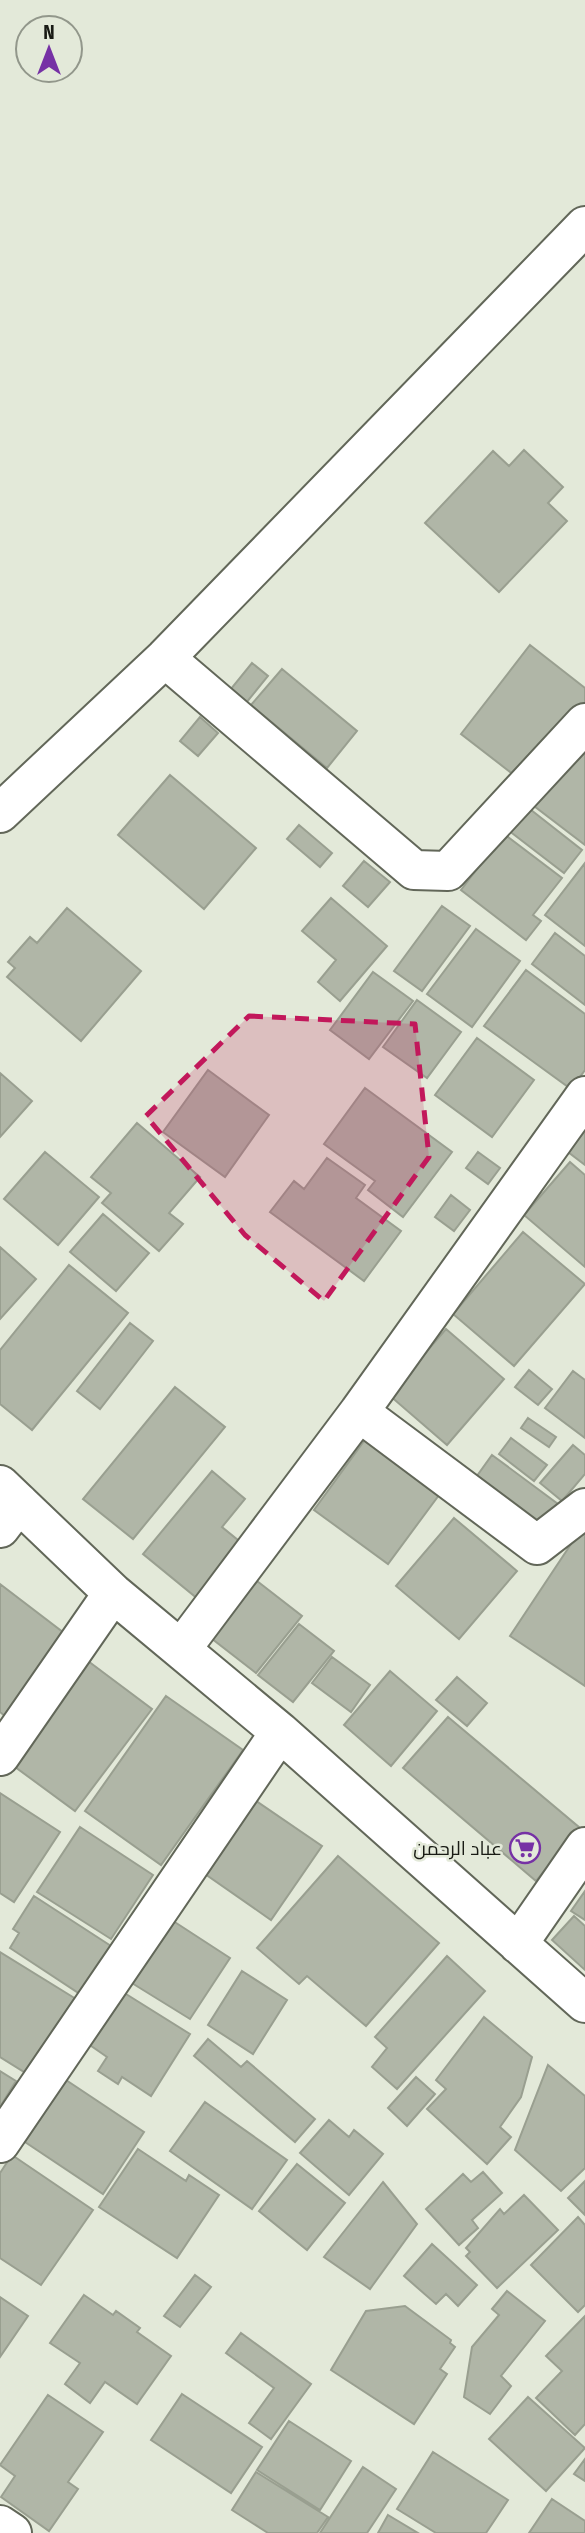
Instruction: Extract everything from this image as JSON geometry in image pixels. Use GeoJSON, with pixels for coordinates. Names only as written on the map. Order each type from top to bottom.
{"type":"FeatureCollection","features":[{"type":"Feature","properties":{"kind":"street"},"geometry":{"type":"LineString","coordinates":[[0,813],[165,658],[585,226]]}},
{"type":"Feature","properties":{"kind":"street"},"geometry":{"type":"LineString","coordinates":[[165,658],[414,870],[448,871],[585,723]]}},
{"type":"Feature","properties":{"kind":"street"},"geometry":{"type":"LineString","coordinates":[[182,1648],[359,1412],[585,1096]]}},
{"type":"Feature","properties":{"kind":"street"},"geometry":{"type":"LineString","coordinates":[[359,1412],[537,1545],[585,1508]]}},
{"type":"Feature","properties":{"kind":"street"},"geometry":{"type":"LineString","coordinates":[[6,1505],[182,1648],[280,1732],[585,2003]]}},
{"type":"Feature","properties":{"kind":"street"},"geometry":{"type":"LineString","coordinates":[[0,1756],[113,1593]]}},
{"type":"Feature","properties":{"kind":"street"},"geometry":{"type":"LineString","coordinates":[[0,2143],[280,1732]]}},
{"type":"Feature","properties":{"kind":"street"},"geometry":{"type":"LineString","coordinates":[[518,1944],[585,1847]]}},
{"type":"Feature","properties":{"kind":"street"},"geometry":{"type":"LineString","coordinates":[[0,2525],[12,2533]]}},
{"type":"Feature","properties":{"kind":"highlighted area"},"geometry":{"type":"Polygon","coordinates":[[[249,1016],[415,1024],[429,1157],[324,1301],[245,1235],[146,1116],[249,1016]]]}},
{"type":"Feature","properties":{"kind":"building"},"geometry":{"type":"Polygon","coordinates":[[[524,450],[563,487],[548,503],[567,521],[499,592],[425,523],[493,451],[509,466],[524,450]]]}},
{"type":"Feature","properties":{"kind":"building"},"geometry":{"type":"Polygon","coordinates":[[[530,645],[585,688],[585,702],[523,782],[461,734],[530,645]]]}},
{"type":"Feature","properties":{"kind":"building"},"geometry":{"type":"Polygon","coordinates":[[[252,663],[268,676],[246,703],[230,690],[252,663]]]}},
{"type":"Feature","properties":{"kind":"building"},"geometry":{"type":"Polygon","coordinates":[[[282,669],[357,731],[327,768],[251,705],[282,669]]]}},
{"type":"Feature","properties":{"kind":"building"},"geometry":{"type":"Polygon","coordinates":[[[200,717],[218,733],[198,756],[180,741],[200,717]]]}},
{"type":"Feature","properties":{"kind":"building"},"geometry":{"type":"Polygon","coordinates":[[[578,748],[585,753],[585,845],[534,806],[578,748]]]}},
{"type":"Feature","properties":{"kind":"building"},"geometry":{"type":"Polygon","coordinates":[[[170,775],[256,848],[204,909],[118,835],[170,775]]]}},
{"type":"Feature","properties":{"kind":"building"},"geometry":{"type":"Polygon","coordinates":[[[526,806],[582,850],[564,873],[508,830],[526,806]]]}},
{"type":"Feature","properties":{"kind":"building"},"geometry":{"type":"Polygon","coordinates":[[[299,825],[332,853],[320,867],[287,839],[299,825]]]}},
{"type":"Feature","properties":{"kind":"building"},"geometry":{"type":"Polygon","coordinates":[[[504,834],[562,878],[533,915],[541,921],[526,940],[461,890],[504,834]]]}},
{"type":"Feature","properties":{"kind":"building"},"geometry":{"type":"Polygon","coordinates":[[[364,861],[390,882],[368,907],[343,886],[364,861]]]}},
{"type":"Feature","properties":{"kind":"building"},"geometry":{"type":"Polygon","coordinates":[[[585,863],[585,946],[545,915],[585,863]]]}},
{"type":"Feature","properties":{"kind":"building"},"geometry":{"type":"Polygon","coordinates":[[[331,898],[387,946],[340,1001],[318,982],[336,960],[302,931],[331,898]]]}},
{"type":"Feature","properties":{"kind":"building"},"geometry":{"type":"Polygon","coordinates":[[[442,906],[470,926],[422,991],[394,971],[442,906]]]}},
{"type":"Feature","properties":{"kind":"building"},"geometry":{"type":"Polygon","coordinates":[[[67,908],[141,971],[81,1041],[7,977],[15,968],[8,962],[30,937],[37,943],[67,908]]]}},
{"type":"Feature","properties":{"kind":"building"},"geometry":{"type":"Polygon","coordinates":[[[476,929],[520,961],[472,1027],[427,994],[476,929]]]}},
{"type":"Feature","properties":{"kind":"building"},"geometry":{"type":"Polygon","coordinates":[[[555,933],[585,956],[585,1005],[532,964],[555,933]]]}},
{"type":"Feature","properties":{"kind":"building"},"geometry":{"type":"Polygon","coordinates":[[[526,970],[585,1014],[585,1070],[571,1089],[484,1026],[526,970]]]}},
{"type":"Feature","properties":{"kind":"building"},"geometry":{"type":"Polygon","coordinates":[[[373,972],[413,1001],[369,1059],[330,1030],[373,972]]]}},
{"type":"Feature","properties":{"kind":"building"},"geometry":{"type":"Polygon","coordinates":[[[417,1000],[461,1032],[427,1078],[383,1047],[417,1000]]]}},
{"type":"Feature","properties":{"kind":"building"},"geometry":{"type":"Polygon","coordinates":[[[477,1038],[534,1080],[492,1137],[435,1095],[477,1038]]]}},
{"type":"Feature","properties":{"kind":"building"},"geometry":{"type":"Polygon","coordinates":[[[208,1070],[269,1115],[225,1177],[163,1132],[208,1070]]]}},
{"type":"Feature","properties":{"kind":"building"},"geometry":{"type":"Polygon","coordinates":[[[0,1073],[32,1101],[0,1137],[0,1073]]]}},
{"type":"Feature","properties":{"kind":"building"},"geometry":{"type":"Polygon","coordinates":[[[365,1088],[452,1152],[403,1217],[368,1190],[375,1181],[324,1144],[365,1088]]]}},
{"type":"Feature","properties":{"kind":"building"},"geometry":{"type":"Polygon","coordinates":[[[137,1123],[200,1177],[169,1213],[183,1224],[159,1251],[102,1203],[111,1193],[91,1177],[137,1123]]]}},
{"type":"Feature","properties":{"kind":"building"},"geometry":{"type":"Polygon","coordinates":[[[585,1131],[585,1165],[568,1152],[585,1131]]]}},
{"type":"Feature","properties":{"kind":"building"},"geometry":{"type":"Polygon","coordinates":[[[45,1152],[99,1197],[58,1245],[4,1199],[45,1152]]]}},
{"type":"Feature","properties":{"kind":"building"},"geometry":{"type":"Polygon","coordinates":[[[478,1152],[500,1168],[488,1184],[466,1168],[478,1152]]]}},
{"type":"Feature","properties":{"kind":"building"},"geometry":{"type":"Polygon","coordinates":[[[327,1158],[365,1185],[356,1198],[401,1231],[364,1281],[270,1212],[294,1181],[304,1189],[327,1158]]]}},
{"type":"Feature","properties":{"kind":"building"},"geometry":{"type":"Polygon","coordinates":[[[570,1162],[585,1175],[585,1267],[524,1215],[570,1162]]]}},
{"type":"Feature","properties":{"kind":"building"},"geometry":{"type":"Polygon","coordinates":[[[451,1195],[470,1210],[454,1231],[435,1217],[451,1195]]]}},
{"type":"Feature","properties":{"kind":"building"},"geometry":{"type":"Polygon","coordinates":[[[103,1214],[149,1253],[116,1291],[70,1252],[103,1214]]]}},
{"type":"Feature","properties":{"kind":"building"},"geometry":{"type":"Polygon","coordinates":[[[523,1232],[585,1284],[514,1366],[453,1314],[523,1232]]]}},
{"type":"Feature","properties":{"kind":"building"},"geometry":{"type":"Polygon","coordinates":[[[0,1247],[36,1279],[0,1319],[0,1247]]]}},
{"type":"Feature","properties":{"kind":"building"},"geometry":{"type":"Polygon","coordinates":[[[69,1265],[128,1313],[32,1430],[0,1404],[0,1350],[69,1265]]]}},
{"type":"Feature","properties":{"kind":"building"},"geometry":{"type":"Polygon","coordinates":[[[130,1323],[153,1341],[100,1409],[77,1391],[130,1323]]]}},
{"type":"Feature","properties":{"kind":"building"},"geometry":{"type":"Polygon","coordinates":[[[446,1329],[504,1379],[447,1445],[389,1395],[446,1329]]]}},
{"type":"Feature","properties":{"kind":"building"},"geometry":{"type":"Polygon","coordinates":[[[529,1370],[552,1389],[538,1405],[515,1387],[529,1370]]]}},
{"type":"Feature","properties":{"kind":"building"},"geometry":{"type":"Polygon","coordinates":[[[573,1371],[585,1380],[585,1438],[545,1408],[573,1371]]]}},
{"type":"Feature","properties":{"kind":"building"},"geometry":{"type":"Polygon","coordinates":[[[175,1387],[225,1427],[133,1539],[83,1499],[175,1387]]]}},
{"type":"Feature","properties":{"kind":"building"},"geometry":{"type":"Polygon","coordinates":[[[528,1418],[556,1437],[549,1447],[521,1428],[528,1418]]]}},
{"type":"Feature","properties":{"kind":"building"},"geometry":{"type":"Polygon","coordinates":[[[367,1437],[442,1491],[388,1564],[314,1510],[367,1437]]]}},
{"type":"Feature","properties":{"kind":"building"},"geometry":{"type":"Polygon","coordinates":[[[511,1438],[547,1465],[534,1481],[499,1454],[511,1438]]]}},
{"type":"Feature","properties":{"kind":"building"},"geometry":{"type":"Polygon","coordinates":[[[573,1445],[585,1455],[585,1474],[562,1501],[540,1483],[573,1445]]]}},
{"type":"Feature","properties":{"kind":"building"},"geometry":{"type":"Polygon","coordinates":[[[492,1455],[558,1504],[540,1528],[474,1480],[492,1455]]]}},
{"type":"Feature","properties":{"kind":"building"},"geometry":{"type":"Polygon","coordinates":[[[212,1471],[245,1499],[222,1527],[244,1545],[198,1599],[143,1554],[212,1471]]]}},
{"type":"Feature","properties":{"kind":"building"},"geometry":{"type":"Polygon","coordinates":[[[454,1518],[517,1571],[459,1639],[396,1586],[454,1518]]]}},
{"type":"Feature","properties":{"kind":"building"},"geometry":{"type":"Polygon","coordinates":[[[585,1523],[585,1686],[510,1636],[585,1523]]]}},
{"type":"Feature","properties":{"kind":"building"},"geometry":{"type":"Polygon","coordinates":[[[257,1581],[302,1616],[256,1673],[211,1638],[257,1581]]]}},
{"type":"Feature","properties":{"kind":"building"},"geometry":{"type":"Polygon","coordinates":[[[0,1584],[68,1636],[6,1717],[0,1712],[0,1584]]]}},
{"type":"Feature","properties":{"kind":"building"},"geometry":{"type":"Polygon","coordinates":[[[299,1624],[334,1651],[293,1702],[258,1675],[299,1624]]]}},
{"type":"Feature","properties":{"kind":"building"},"geometry":{"type":"Polygon","coordinates":[[[332,1657],[370,1685],[351,1712],[312,1683],[332,1657]]]}},
{"type":"Feature","properties":{"kind":"building"},"geometry":{"type":"Polygon","coordinates":[[[88,1661],[152,1709],[75,1811],[11,1764],[88,1661]]]}},
{"type":"Feature","properties":{"kind":"building"},"geometry":{"type":"Polygon","coordinates":[[[390,1671],[437,1711],[391,1766],[344,1725],[390,1671]]]}},
{"type":"Feature","properties":{"kind":"building"},"geometry":{"type":"Polygon","coordinates":[[[457,1677],[487,1703],[467,1726],[436,1700],[457,1677]]]}},
{"type":"Feature","properties":{"kind":"building"},"geometry":{"type":"Polygon","coordinates":[[[166,1696],[243,1750],[161,1865],[85,1811],[166,1696]]]}},
{"type":"Feature","properties":{"kind":"building"},"geometry":{"type":"Polygon","coordinates":[[[448,1717],[580,1828],[536,1881],[403,1768],[448,1717]]]}},
{"type":"Feature","properties":{"kind":"building"},"geometry":{"type":"Polygon","coordinates":[[[0,1793],[60,1832],[14,1902],[0,1893],[0,1793]]]}},
{"type":"Feature","properties":{"kind":"building"},"geometry":{"type":"Polygon","coordinates":[[[246,1794],[322,1846],[271,1920],[195,1867],[246,1794]]]}},
{"type":"Feature","properties":{"kind":"building"},"geometry":{"type":"Polygon","coordinates":[[[80,1827],[153,1875],[111,1939],[37,1892],[80,1827]]]}},
{"type":"Feature","properties":{"kind":"building"},"geometry":{"type":"Polygon","coordinates":[[[338,1856],[439,1943],[366,2026],[307,1976],[299,1984],[257,1948],[338,1856]]]}},
{"type":"Feature","properties":{"kind":"building"},"geometry":{"type":"Polygon","coordinates":[[[585,1891],[585,1920],[571,1911],[585,1891]]]}},
{"type":"Feature","properties":{"kind":"building"},"geometry":{"type":"Polygon","coordinates":[[[34,1896],[111,1946],[80,1994],[10,1948],[19,1933],[13,1929],[34,1896]]]}},
{"type":"Feature","properties":{"kind":"building"},"geometry":{"type":"Polygon","coordinates":[[[574,1916],[585,1926],[585,1970],[552,1940],[574,1916]]]}},
{"type":"Feature","properties":{"kind":"building"},"geometry":{"type":"Polygon","coordinates":[[[167,1917],[230,1958],[190,2019],[127,1980],[167,1917]]]}},
{"type":"Feature","properties":{"kind":"building"},"geometry":{"type":"Polygon","coordinates":[[[0,1952],[76,1999],[29,2075],[0,2057],[0,1952]]]}},
{"type":"Feature","properties":{"kind":"building"},"geometry":{"type":"Polygon","coordinates":[[[447,1956],[485,1991],[397,2089],[372,2067],[387,2048],[375,2037],[447,1956]]]}},
{"type":"Feature","properties":{"kind":"building"},"geometry":{"type":"Polygon","coordinates":[[[242,1971],[287,2000],[253,2054],[208,2025],[242,1971]]]}},
{"type":"Feature","properties":{"kind":"building"},"geometry":{"type":"Polygon","coordinates":[[[118,1989],[190,2034],[151,2096],[122,2077],[118,2084],[98,2071],[107,2057],[84,2041],[118,1989]]]}},
{"type":"Feature","properties":{"kind":"building"},"geometry":{"type":"Polygon","coordinates":[[[484,2017],[532,2057],[521,2097],[500,2127],[511,2137],[487,2164],[427,2109],[446,2089],[436,2080],[484,2017]]]}},
{"type":"Feature","properties":{"kind":"building"},"geometry":{"type":"Polygon","coordinates":[[[208,2039],[241,2067],[247,2061],[315,2119],[295,2142],[194,2056],[208,2039]]]}},
{"type":"Feature","properties":{"kind":"building"},"geometry":{"type":"Polygon","coordinates":[[[548,2065],[585,2096],[585,2168],[561,2191],[515,2150],[548,2065]]]}},
{"type":"Feature","properties":{"kind":"building"},"geometry":{"type":"Polygon","coordinates":[[[0,2071],[16,2081],[0,2107],[0,2071]]]}},
{"type":"Feature","properties":{"kind":"building"},"geometry":{"type":"Polygon","coordinates":[[[416,2077],[435,2094],[407,2126],[388,2108],[416,2077]]]}},
{"type":"Feature","properties":{"kind":"building"},"geometry":{"type":"Polygon","coordinates":[[[66,2080],[144,2132],[103,2194],[25,2142],[66,2080]]]}},
{"type":"Feature","properties":{"kind":"building"},"geometry":{"type":"Polygon","coordinates":[[[205,2102],[287,2160],[252,2209],[170,2151],[205,2102]]]}},
{"type":"Feature","properties":{"kind":"building"},"geometry":{"type":"Polygon","coordinates":[[[329,2120],[349,2137],[354,2130],[383,2154],[349,2195],[300,2153],[329,2120]]]}},
{"type":"Feature","properties":{"kind":"building"},"geometry":{"type":"Polygon","coordinates":[[[138,2149],[186,2181],[189,2175],[219,2195],[177,2258],[99,2207],[138,2149]]]}},
{"type":"Feature","properties":{"kind":"building"},"geometry":{"type":"Polygon","coordinates":[[[12,2155],[93,2210],[41,2285],[0,2258],[0,2173],[12,2155]]]}},
{"type":"Feature","properties":{"kind":"building"},"geometry":{"type":"Polygon","coordinates":[[[297,2164],[345,2203],[307,2250],[259,2211],[297,2164]]]}},
{"type":"Feature","properties":{"kind":"building"},"geometry":{"type":"Polygon","coordinates":[[[483,2172],[502,2193],[472,2220],[478,2228],[459,2245],[426,2209],[463,2174],[471,2182],[483,2172]]]}},
{"type":"Feature","properties":{"kind":"building"},"geometry":{"type":"Polygon","coordinates":[[[585,2181],[585,2215],[568,2198],[585,2181]]]}},
{"type":"Feature","properties":{"kind":"building"},"geometry":{"type":"Polygon","coordinates":[[[383,2182],[417,2224],[370,2289],[324,2257],[383,2182]]]}},
{"type":"Feature","properties":{"kind":"building"},"geometry":{"type":"Polygon","coordinates":[[[524,2195],[558,2230],[497,2288],[466,2256],[470,2252],[466,2248],[500,2209],[504,2214],[524,2195]]]}},
{"type":"Feature","properties":{"kind":"building"},"geometry":{"type":"Polygon","coordinates":[[[578,2217],[585,2225],[585,2305],[578,2312],[531,2265],[578,2217]]]}},
{"type":"Feature","properties":{"kind":"building"},"geometry":{"type":"Polygon","coordinates":[[[432,2244],[477,2285],[458,2306],[446,2294],[436,2304],[404,2276],[432,2244]]]}},
{"type":"Feature","properties":{"kind":"building"},"geometry":{"type":"Polygon","coordinates":[[[195,2275],[211,2287],[180,2327],[164,2316],[195,2275]]]}},
{"type":"Feature","properties":{"kind":"building"},"geometry":{"type":"Polygon","coordinates":[[[507,2291],[545,2321],[501,2376],[511,2386],[490,2414],[464,2397],[472,2347],[499,2315],[492,2309],[507,2291]]]}},
{"type":"Feature","properties":{"kind":"building"},"geometry":{"type":"Polygon","coordinates":[[[84,2295],[113,2315],[116,2311],[140,2328],[137,2332],[171,2356],[137,2404],[105,2382],[90,2403],[65,2384],[80,2363],[50,2343],[84,2295]]]}},
{"type":"Feature","properties":{"kind":"building"},"geometry":{"type":"Polygon","coordinates":[[[0,2297],[28,2316],[0,2357],[0,2297]]]}},
{"type":"Feature","properties":{"kind":"building"},"geometry":{"type":"Polygon","coordinates":[[[405,2306],[451,2340],[450,2343],[455,2347],[440,2369],[447,2374],[414,2424],[331,2370],[366,2311],[405,2306]]]}},
{"type":"Feature","properties":{"kind":"building"},"geometry":{"type":"Polygon","coordinates":[[[585,2316],[585,2424],[575,2435],[536,2398],[562,2371],[546,2356],[585,2316]]]}},
{"type":"Feature","properties":{"kind":"building"},"geometry":{"type":"Polygon","coordinates":[[[241,2333],[311,2384],[271,2439],[249,2423],[274,2388],[226,2353],[241,2333]]]}},
{"type":"Feature","properties":{"kind":"building"},"geometry":{"type":"Polygon","coordinates":[[[182,2394],[262,2447],[231,2493],[151,2440],[182,2394]]]}},
{"type":"Feature","properties":{"kind":"building"},"geometry":{"type":"Polygon","coordinates":[[[48,2395],[103,2432],[68,2482],[78,2489],[49,2531],[1,2497],[15,2476],[0,2465],[48,2395]]]}},
{"type":"Feature","properties":{"kind":"building"},"geometry":{"type":"Polygon","coordinates":[[[528,2397],[585,2448],[546,2491],[489,2439],[528,2397]]]}},
{"type":"Feature","properties":{"kind":"building"},"geometry":{"type":"Polygon","coordinates":[[[289,2421],[351,2461],[320,2510],[257,2470],[289,2421]]]}},
{"type":"Feature","properties":{"kind":"building"},"geometry":{"type":"Polygon","coordinates":[[[433,2452],[508,2500],[486,2533],[436,2533],[397,2509],[433,2452]]]}},
{"type":"Feature","properties":{"kind":"building"},"geometry":{"type":"Polygon","coordinates":[[[585,2459],[585,2481],[574,2474],[585,2459]]]}},
{"type":"Feature","properties":{"kind":"building"},"geometry":{"type":"Polygon","coordinates":[[[363,2467],[396,2489],[367,2533],[320,2533],[363,2467]]]}},
{"type":"Feature","properties":{"kind":"building"},"geometry":{"type":"Polygon","coordinates":[[[256,2472],[328,2517],[317,2533],[268,2533],[232,2510],[256,2472]]]}},
{"type":"Feature","properties":{"kind":"building"},"geometry":{"type":"Polygon","coordinates":[[[552,2499],[585,2521],[585,2533],[529,2533],[552,2499]]]}},
{"type":"Feature","properties":{"kind":"building"},"geometry":{"type":"Polygon","coordinates":[[[388,2515],[418,2533],[378,2533],[388,2515]]]}},
{"type":"Feature","properties":{"kind":"place","name":"عباد الرحمن"},"geometry":{"type":"Point","coordinates":[525,1848]}}]}
